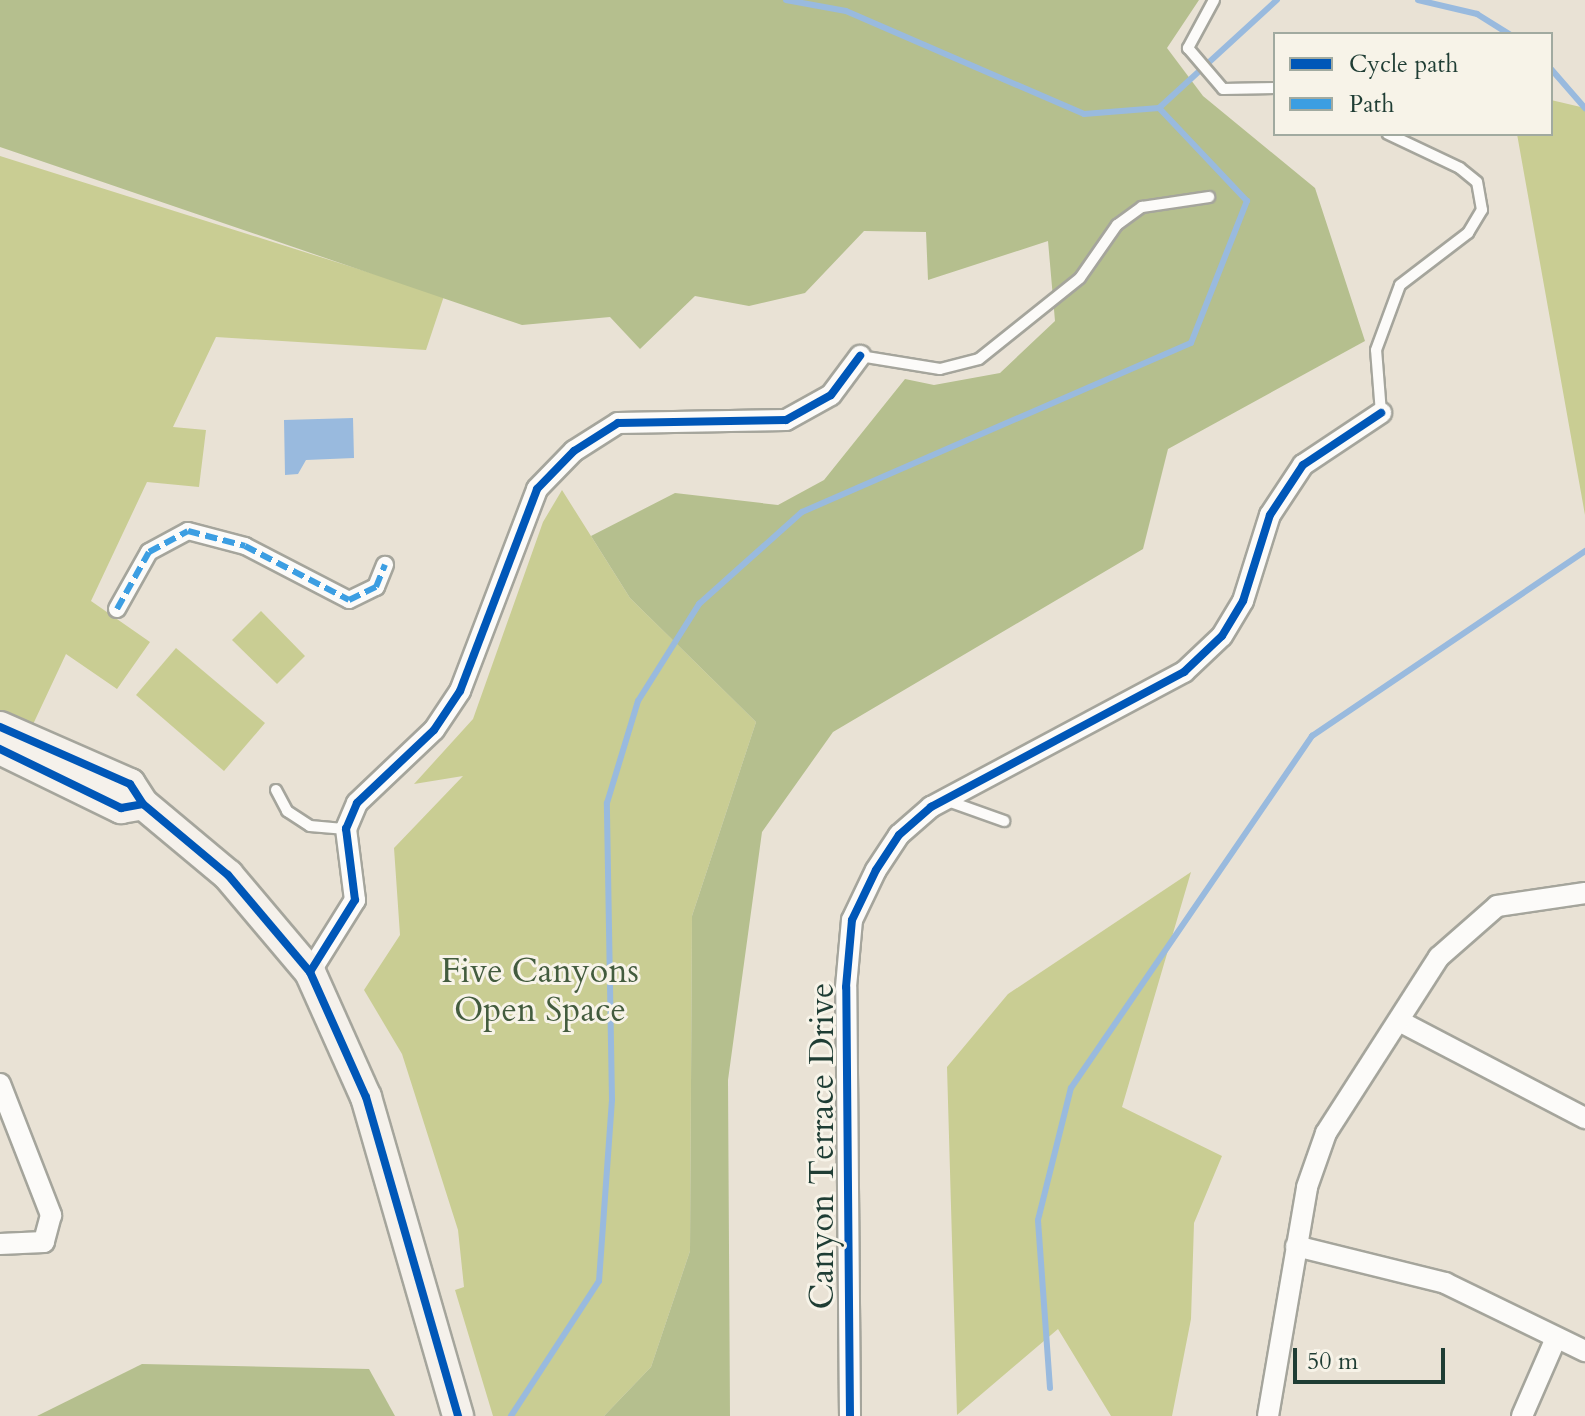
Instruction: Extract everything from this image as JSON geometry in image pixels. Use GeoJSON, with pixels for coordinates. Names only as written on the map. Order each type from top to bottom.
{"type":"FeatureCollection","features":[{"type":"Feature","properties":{"kind":"main road"},"geometry":{"type":"LineString","coordinates":[[0,727],[130,784],[143,804],[228,875],[310,972],[366,1097],[458,1416]]}},
{"type":"Feature","properties":{"kind":"main road"},"geometry":{"type":"LineString","coordinates":[[0,749],[121,808],[143,804]]}},
{"type":"Feature","properties":{"kind":"street"},"geometry":{"type":"LineString","coordinates":[[310,972],[355,900],[346,829],[357,803],[434,730],[460,691],[537,489],[574,451],[618,423],[786,420],[831,395],[860,356]]}},
{"type":"Feature","properties":{"kind":"street","name":"Canyon Terrace Drive"},"geometry":{"type":"LineString","coordinates":[[850,1416],[845,1266],[852,920],[899,835],[945,800],[1184,672],[1222,636],[1243,601],[1270,515],[1303,465],[1381,413]]}},
{"type":"Feature","properties":{"kind":"street"},"geometry":{"type":"LineString","coordinates":[[117,609],[149,552],[188,531],[245,546],[349,600],[376,587],[385,565]]}},
{"type":"Feature","properties":{"kind":"street"},"geometry":{"type":"LineString","coordinates":[[1268,1416],[1296,1246],[1326,1133],[1401,1022],[1439,957],[1497,906],[1585,893]]}},
{"type":"Feature","properties":{"kind":"street"},"geometry":{"type":"LineString","coordinates":[[1401,1022],[1585,1118]]}},
{"type":"Feature","properties":{"kind":"street"},"geometry":{"type":"LineString","coordinates":[[0,1084],[51,1215],[44,1242],[0,1244]]}},
{"type":"Feature","properties":{"kind":"street"},"geometry":{"type":"LineString","coordinates":[[1296,1246],[1445,1283],[1585,1351]]}},
{"type":"Feature","properties":{"kind":"street"},"geometry":{"type":"LineString","coordinates":[[1522,1416],[1556,1338]]}},
{"type":"Feature","properties":{"kind":"lane"},"geometry":{"type":"LineString","coordinates":[[1214,0],[1188,48],[1223,89],[1273,88]]}},
{"type":"Feature","properties":{"kind":"lane"},"geometry":{"type":"LineString","coordinates":[[1381,413],[1376,350],[1400,285],[1468,233],[1482,210],[1477,182],[1460,168],[1392,136]]}},
{"type":"Feature","properties":{"kind":"lane"},"geometry":{"type":"LineString","coordinates":[[860,356],[940,369],[979,359],[1080,278],[1130,216],[1209,197]]}},
{"type":"Feature","properties":{"kind":"lane"},"geometry":{"type":"LineString","coordinates":[[276,790],[287,811],[310,826],[346,829]]}},
{"type":"Feature","properties":{"kind":"lane"},"geometry":{"type":"LineString","coordinates":[[945,800],[1004,821]]}},
{"type":"Feature","properties":{"kind":"green space"},"geometry":{"type":"Polygon","coordinates":[[[0,0],[1199,0],[1167,48],[1203,96],[1315,188],[1365,341],[1168,449],[1143,549],[833,732],[762,832],[728,1080],[730,1416],[604,1416],[651,1367],[690,1251],[692,916],[756,722],[630,598],[591,536],[675,493],[778,505],[824,480],[905,379],[934,385],[1000,373],[1055,321],[1048,241],[928,280],[926,232],[864,231],[805,293],[749,306],[695,296],[640,349],[610,317],[522,325],[0,147],[0,0]]]}},
{"type":"Feature","properties":{"kind":"green space"},"geometry":{"type":"Polygon","coordinates":[[[1553,100],[1585,108],[1585,515],[1517,136],[1553,136],[1553,100]]]}},
{"type":"Feature","properties":{"kind":"green space"},"geometry":{"type":"Polygon","coordinates":[[[0,156],[444,296],[426,350],[216,337],[173,427],[206,430],[199,487],[147,482],[91,601],[150,642],[117,689],[66,654],[28,735],[0,727],[0,156]]]}},
{"type":"Feature","properties":{"kind":"green space","name":"Five Canyons Open Space"},"geometry":{"type":"Polygon","coordinates":[[[562,490],[630,598],[756,722],[692,916],[690,1251],[651,1367],[604,1416],[493,1416],[455,1290],[464,1287],[458,1230],[402,1054],[364,990],[400,935],[394,848],[463,776],[414,784],[473,719],[543,522],[562,490]]]}},
{"type":"Feature","properties":{"kind":"green space"},"geometry":{"type":"Polygon","coordinates":[[[261,611],[305,656],[277,684],[232,640],[261,611]]]}},
{"type":"Feature","properties":{"kind":"green space"},"geometry":{"type":"Polygon","coordinates":[[[176,648],[265,723],[224,771],[136,695],[176,648]]]}},
{"type":"Feature","properties":{"kind":"green space"},"geometry":{"type":"Polygon","coordinates":[[[1191,872],[1122,1107],[1222,1156],[1194,1223],[1191,1319],[1172,1416],[1111,1416],[1058,1329],[957,1415],[947,1067],[1008,994],[1191,872]]]}},
{"type":"Feature","properties":{"kind":"green space"},"geometry":{"type":"Polygon","coordinates":[[[142,1364],[369,1369],[395,1416],[37,1416],[142,1364]]]}},
{"type":"Feature","properties":{"kind":"water"},"geometry":{"type":"Polygon","coordinates":[[[353,418],[354,458],[306,460],[298,474],[285,475],[284,420],[353,418]]]}},
{"type":"Feature","properties":{"kind":"waterway"},"geometry":{"type":"LineString","coordinates":[[786,0],[846,11],[1084,114],[1159,108],[1277,0]]}},
{"type":"Feature","properties":{"kind":"waterway"},"geometry":{"type":"LineString","coordinates":[[1418,0],[1477,14],[1506,32]]}},
{"type":"Feature","properties":{"kind":"waterway"},"geometry":{"type":"LineString","coordinates":[[1553,71],[1585,108]]}},
{"type":"Feature","properties":{"kind":"waterway"},"geometry":{"type":"LineString","coordinates":[[511,1416],[599,1281],[612,1100],[607,803],[638,701],[699,604],[802,512],[1191,343],[1247,201],[1159,108]]}},
{"type":"Feature","properties":{"kind":"waterway"},"geometry":{"type":"LineString","coordinates":[[1050,1388],[1038,1220],[1071,1088],[1312,736],[1585,551]]}},
{"type":"Feature","properties":{"kind":"marked path"},"geometry":{"type":"LineString","coordinates":[[117,609],[149,552],[188,531],[245,546],[349,600],[376,587],[385,565]]}},
{"type":"Feature","properties":{"kind":"cycle path"},"geometry":{"type":"LineString","coordinates":[[310,972],[355,900],[346,829],[357,803],[434,730],[460,691],[537,489],[574,451],[618,423],[786,420],[831,395],[860,356]]}},
{"type":"Feature","properties":{"kind":"cycle path"},"geometry":{"type":"LineString","coordinates":[[850,1416],[846,987],[852,920],[876,870],[899,835],[931,807],[1184,672],[1222,636],[1243,601],[1270,515],[1303,465],[1381,413]]}},
{"type":"Feature","properties":{"kind":"cycle path"},"geometry":{"type":"LineString","coordinates":[[0,727],[130,784],[143,804],[228,875],[310,972],[366,1097],[458,1416]]}},
{"type":"Feature","properties":{"kind":"cycle path"},"geometry":{"type":"LineString","coordinates":[[0,749],[121,808],[143,804]]}}]}
